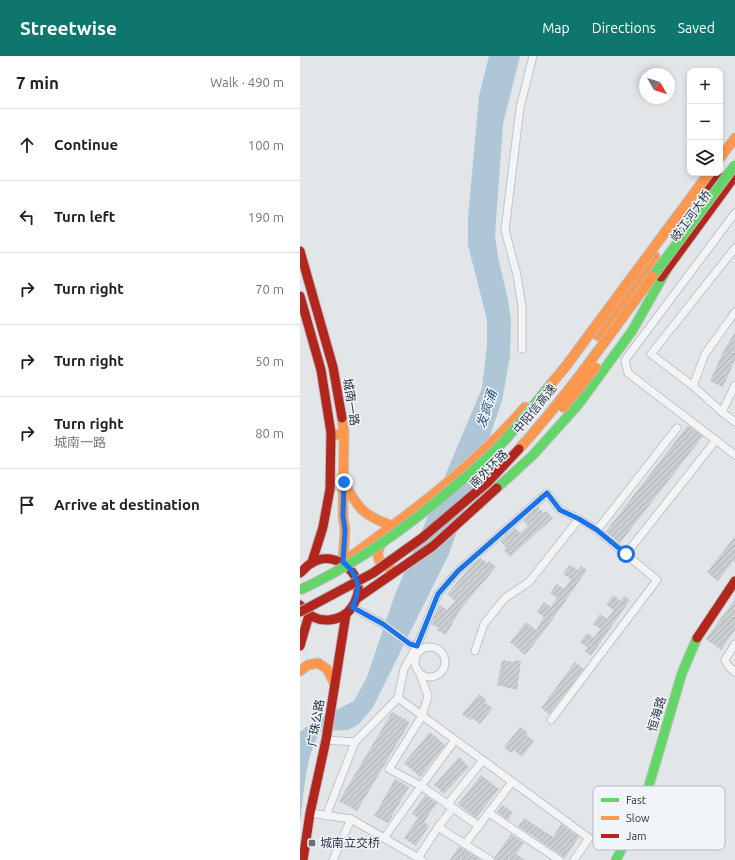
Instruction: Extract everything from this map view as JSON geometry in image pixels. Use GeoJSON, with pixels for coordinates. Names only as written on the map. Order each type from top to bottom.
{"type":"FeatureCollection","features":[{"type":"Feature","properties":{"kind":"main road"},"geometry":{"type":"LineString","coordinates":[[723,154],[735,138]]}},
{"type":"Feature","properties":{"kind":"main road"},"geometry":{"type":"LineString","coordinates":[[723,165],[735,149]]}},
{"type":"Feature","properties":{"kind":"main road","name":"中阳信高速"},"geometry":{"type":"LineString","coordinates":[[300,612],[373,573],[422,538],[488,482],[532,434],[598,351],[735,165]]}},
{"type":"Feature","properties":{"kind":"main road","name":"中阳信高速"},"geometry":{"type":"LineString","coordinates":[[300,590],[326,578],[365,555],[422,515],[476,468],[504,440],[566,366],[707,176]]}},
{"type":"Feature","properties":{"kind":"main road","name":"岐江河大桥"},"geometry":{"type":"LineString","coordinates":[[653,259],[715,176]]}},
{"type":"Feature","properties":{"kind":"main road","name":"岐江河大桥"},"geometry":{"type":"LineString","coordinates":[[666,271],[735,176]]}},
{"type":"Feature","properties":{"kind":"main road","name":"城南一路"},"geometry":{"type":"LineString","coordinates":[[300,251],[333,367],[344,432],[343,516],[345,530],[343,562]]}},
{"type":"Feature","properties":{"kind":"main road"},"geometry":{"type":"LineString","coordinates":[[300,573],[312,562],[322,558],[333,558],[343,562],[409,515],[485,450],[521,412],[594,322],[653,259]]}},
{"type":"Feature","properties":{"kind":"main road","name":"南外环路"},"geometry":{"type":"LineString","coordinates":[[300,597],[358,567],[416,528],[470,482],[506,448],[549,400],[598,336],[653,259]]}},
{"type":"Feature","properties":{"kind":"main road"},"geometry":{"type":"LineString","coordinates":[[305,615],[318,619],[337,619],[401,568],[433,546],[533,455],[578,405],[632,331],[666,271]]}},
{"type":"Feature","properties":{"kind":"main road","name":"南外环路"},"geometry":{"type":"LineString","coordinates":[[300,620],[305,615],[350,591],[401,560],[476,499],[546,428],[579,389],[613,345],[666,271]]}},
{"type":"Feature","properties":{"kind":"main road","name":"城南一路"},"geometry":{"type":"LineString","coordinates":[[300,296],[321,370],[331,433],[330,489],[323,527],[312,562]]}},
{"type":"Feature","properties":{"kind":"main road"},"geometry":{"type":"LineString","coordinates":[[331,433],[337,435],[344,432]]}},
{"type":"Feature","properties":{"kind":"main road"},"geometry":{"type":"LineString","coordinates":[[344,482],[354,501],[364,514],[377,521],[393,526]]}},
{"type":"Feature","properties":{"kind":"main road"},"geometry":{"type":"LineString","coordinates":[[393,526],[379,548],[378,558],[379,562],[384,567],[394,569],[401,568]]}},
{"type":"Feature","properties":{"kind":"main road","name":"广珠公路"},"geometry":{"type":"LineString","coordinates":[[303,860],[310,813],[326,740],[341,650],[358,588],[356,578],[351,569],[343,562]]}},
{"type":"Feature","properties":{"kind":"main road","name":"恒海路"},"geometry":{"type":"LineString","coordinates":[[649,786],[682,673],[698,634],[735,581]]}},
{"type":"Feature","properties":{"kind":"main road"},"geometry":{"type":"LineString","coordinates":[[300,605],[305,615],[300,646]]}},
{"type":"Feature","properties":{"kind":"main road"},"geometry":{"type":"LineString","coordinates":[[300,671],[308,665],[318,663],[327,669],[335,685]]}},
{"type":"Feature","properties":{"kind":"main road","name":"恒海路"},"geometry":{"type":"LineString","coordinates":[[616,860],[621,850]]}},
{"type":"Feature","properties":{"kind":"street"},"geometry":{"type":"LineString","coordinates":[[522,349],[522,307],[517,275],[505,230],[520,108],[533,56]]}},
{"type":"Feature","properties":{"kind":"street"},"geometry":{"type":"LineString","coordinates":[[735,213],[625,360],[628,373],[735,455]]}},
{"type":"Feature","properties":{"kind":"street"},"geometry":{"type":"LineString","coordinates":[[735,248],[651,354],[693,386],[735,422]]}},
{"type":"Feature","properties":{"kind":"street"},"geometry":{"type":"LineString","coordinates":[[693,386],[706,354],[735,312]]}},
{"type":"Feature","properties":{"kind":"street"},"geometry":{"type":"LineString","coordinates":[[722,412],[735,385]]}},
{"type":"Feature","properties":{"kind":"street"},"geometry":{"type":"LineString","coordinates":[[597,530],[677,428]]}},
{"type":"Feature","properties":{"kind":"street"},"geometry":{"type":"LineString","coordinates":[[626,554],[716,440]]}},
{"type":"Feature","properties":{"kind":"street"},"geometry":{"type":"LineString","coordinates":[[326,816],[355,742],[398,698],[404,669],[416,646],[438,594],[458,571],[547,493],[560,510],[597,530],[657,580],[551,720]]}},
{"type":"Feature","properties":{"kind":"street"},"geometry":{"type":"LineString","coordinates":[[475,652],[484,624],[505,598],[528,582],[579,519]]}},
{"type":"Feature","properties":{"kind":"street"},"geometry":{"type":"LineString","coordinates":[[352,607],[383,624],[416,646],[439,649],[445,662],[442,671],[434,677],[425,677],[420,674]]}},
{"type":"Feature","properties":{"kind":"street"},"geometry":{"type":"LineString","coordinates":[[735,644],[725,660],[728,666],[735,672]]}},
{"type":"Feature","properties":{"kind":"street"},"geometry":{"type":"LineString","coordinates":[[416,646],[415,660],[417,670],[420,674],[428,696],[422,716],[389,769],[421,786],[479,826]]}},
{"type":"Feature","properties":{"kind":"street"},"geometry":{"type":"LineString","coordinates":[[398,698],[589,838],[574,860]]}},
{"type":"Feature","properties":{"kind":"street"},"geometry":{"type":"LineString","coordinates":[[326,740],[355,742]]}},
{"type":"Feature","properties":{"kind":"street"},"geometry":{"type":"LineString","coordinates":[[384,838],[455,740]]}},
{"type":"Feature","properties":{"kind":"street"},"geometry":{"type":"LineString","coordinates":[[310,813],[351,820],[420,859],[450,806],[483,760]]}},
{"type":"Feature","properties":{"kind":"street"},"geometry":{"type":"LineString","coordinates":[[465,844],[512,782]]}},
{"type":"Feature","properties":{"kind":"street"},"geometry":{"type":"LineString","coordinates":[[489,813],[559,860]]}},
{"type":"Feature","properties":{"kind":"street"},"geometry":{"type":"LineString","coordinates":[[333,860],[351,820]]}},
{"type":"Feature","properties":{"kind":"street"},"geometry":{"type":"LineString","coordinates":[[438,827],[490,860]]}},
{"type":"Feature","properties":{"kind":"water","name":"发疯涌"},"geometry":{"type":"Polygon","coordinates":[[[489,56],[520,56],[503,124],[495,235],[511,320],[510,356],[502,401],[449,554],[372,709],[358,725],[348,730],[321,731],[316,741],[308,763],[300,823],[300,732],[315,720],[354,701],[367,677],[394,597],[482,388],[487,345],[487,320],[468,245],[468,218],[479,96],[489,56]]]}},
{"type":"Feature","properties":{"kind":"building"},"geometry":{"type":"Polygon","coordinates":[[[735,332],[735,360],[723,387],[710,381],[723,352],[735,332]]]}},
{"type":"Feature","properties":{"kind":"building"},"geometry":{"type":"Polygon","coordinates":[[[688,425],[703,436],[620,543],[606,531],[688,425]]]}},
{"type":"Feature","properties":{"kind":"building"},"geometry":{"type":"Polygon","coordinates":[[[538,507],[544,513],[546,511],[553,518],[510,557],[504,550],[506,548],[500,541],[515,528],[520,533],[528,526],[523,520],[538,507]]]}},
{"type":"Feature","properties":{"kind":"building"},"geometry":{"type":"Polygon","coordinates":[[[735,536],[735,563],[733,561],[718,581],[707,572],[735,536]]]}},
{"type":"Feature","properties":{"kind":"building"},"geometry":{"type":"Polygon","coordinates":[[[480,558],[487,563],[489,561],[496,567],[460,610],[446,635],[437,630],[439,628],[431,624],[437,610],[440,605],[447,610],[455,601],[447,594],[470,567],[480,558]]]}},
{"type":"Feature","properties":{"kind":"building"},"geometry":{"type":"Polygon","coordinates":[[[570,565],[578,570],[581,566],[587,570],[545,630],[525,655],[510,642],[526,622],[536,630],[544,617],[537,612],[544,602],[551,607],[557,598],[550,593],[557,584],[564,589],[571,579],[563,574],[570,565]]]}},
{"type":"Feature","properties":{"kind":"building"},"geometry":{"type":"Polygon","coordinates":[[[613,595],[621,601],[624,596],[630,600],[591,656],[585,651],[587,647],[580,642],[587,633],[594,638],[600,629],[593,624],[600,614],[607,619],[614,610],[606,605],[613,595]]]}},
{"type":"Feature","properties":{"kind":"building"},"geometry":{"type":"Polygon","coordinates":[[[735,599],[735,630],[721,650],[706,639],[735,599]]]}},
{"type":"Feature","properties":{"kind":"building"},"geometry":{"type":"Polygon","coordinates":[[[502,660],[514,662],[514,660],[521,661],[517,690],[497,685],[502,660]]]}},
{"type":"Feature","properties":{"kind":"building"},"geometry":{"type":"Polygon","coordinates":[[[575,662],[584,669],[549,714],[541,708],[575,662]]]}},
{"type":"Feature","properties":{"kind":"building"},"geometry":{"type":"Polygon","coordinates":[[[479,694],[486,700],[484,702],[493,708],[480,724],[472,718],[470,720],[462,714],[479,694]]]}},
{"type":"Feature","properties":{"kind":"building"},"geometry":{"type":"Polygon","coordinates":[[[392,712],[410,722],[357,811],[339,801],[392,712]]]}},
{"type":"Feature","properties":{"kind":"building"},"geometry":{"type":"Polygon","coordinates":[[[520,727],[528,733],[526,735],[534,741],[522,757],[514,750],[511,753],[504,747],[520,727]]]}},
{"type":"Feature","properties":{"kind":"building"},"geometry":{"type":"Polygon","coordinates":[[[430,732],[445,745],[420,777],[404,763],[430,732]]]}},
{"type":"Feature","properties":{"kind":"building"},"geometry":{"type":"Polygon","coordinates":[[[459,757],[469,767],[444,794],[434,785],[459,757]]]}},
{"type":"Feature","properties":{"kind":"building"},"geometry":{"type":"Polygon","coordinates":[[[481,775],[499,789],[476,818],[458,804],[481,775]]]}},
{"type":"Feature","properties":{"kind":"building"},"geometry":{"type":"Polygon","coordinates":[[[395,779],[409,787],[388,823],[374,816],[395,779]]]}},
{"type":"Feature","properties":{"kind":"building"},"geometry":{"type":"Polygon","coordinates":[[[425,795],[437,803],[424,822],[429,826],[416,846],[404,838],[418,818],[412,814],[425,795]]]}},
{"type":"Feature","properties":{"kind":"building"},"geometry":{"type":"Polygon","coordinates":[[[502,805],[513,812],[508,820],[497,812],[502,805]]]}},
{"type":"Feature","properties":{"kind":"building"},"geometry":{"type":"Polygon","coordinates":[[[524,818],[553,837],[561,824],[579,837],[564,859],[562,856],[518,826],[524,818]]]}},
{"type":"Feature","properties":{"kind":"building"},"geometry":{"type":"Polygon","coordinates":[[[511,834],[524,843],[516,854],[525,860],[495,860],[494,858],[511,834]]]}},
{"type":"Feature","properties":{"kind":"building"},"geometry":{"type":"Polygon","coordinates":[[[459,846],[462,848],[481,860],[450,860],[459,846]]]}},
{"type":"Feature","properties":{"kind":"traffic: fast"},"geometry":{"type":"LineString","coordinates":[[653,276],[735,165]]}},
{"type":"Feature","properties":{"kind":"traffic: fast"},"geometry":{"type":"LineString","coordinates":[[497,488],[533,455],[578,405],[632,331],[666,271]]}},
{"type":"Feature","properties":{"kind":"traffic: fast"},"geometry":{"type":"LineString","coordinates":[[300,590],[362,556],[401,530],[420,515],[475,469],[499,446],[551,384]]}},
{"type":"Feature","properties":{"kind":"traffic: fast"},"geometry":{"type":"LineString","coordinates":[[649,786],[682,673],[697,638]]}},
{"type":"Feature","properties":{"kind":"traffic: fast"},"geometry":{"type":"LineString","coordinates":[[616,860],[621,850]]}},
{"type":"Feature","properties":{"kind":"traffic: slow"},"geometry":{"type":"LineString","coordinates":[[723,154],[735,138]]}},
{"type":"Feature","properties":{"kind":"traffic: slow"},"geometry":{"type":"LineString","coordinates":[[551,384],[566,366],[707,176]]}},
{"type":"Feature","properties":{"kind":"traffic: slow"},"geometry":{"type":"LineString","coordinates":[[598,336],[655,256]]}},
{"type":"Feature","properties":{"kind":"traffic: slow"},"geometry":{"type":"LineString","coordinates":[[519,449],[572,386],[653,276]]}},
{"type":"Feature","properties":{"kind":"traffic: slow"},"geometry":{"type":"LineString","coordinates":[[563,408],[596,367]]}},
{"type":"Feature","properties":{"kind":"traffic: slow"},"geometry":{"type":"LineString","coordinates":[[343,562],[392,526],[461,471],[483,451],[525,407]]}},
{"type":"Feature","properties":{"kind":"traffic: slow"},"geometry":{"type":"LineString","coordinates":[[342,418],[344,432],[343,516],[345,530],[343,562]]}},
{"type":"Feature","properties":{"kind":"traffic: slow"},"geometry":{"type":"LineString","coordinates":[[331,433],[337,435],[344,432]]}},
{"type":"Feature","properties":{"kind":"traffic: slow"},"geometry":{"type":"LineString","coordinates":[[344,482],[353,499],[368,515],[393,526],[381,544],[378,555],[380,561],[392,569]]}},
{"type":"Feature","properties":{"kind":"traffic: slow"},"geometry":{"type":"LineString","coordinates":[[300,671],[308,665],[318,663],[327,669],[335,685]]}},
{"type":"Feature","properties":{"kind":"traffic: jam"},"geometry":{"type":"LineString","coordinates":[[704,191],[715,176]]}},
{"type":"Feature","properties":{"kind":"traffic: jam"},"geometry":{"type":"LineString","coordinates":[[661,277],[735,176]]}},
{"type":"Feature","properties":{"kind":"traffic: jam"},"geometry":{"type":"LineString","coordinates":[[300,251],[333,367],[342,418]]}},
{"type":"Feature","properties":{"kind":"traffic: jam"},"geometry":{"type":"LineString","coordinates":[[300,296],[321,370],[331,433],[330,489],[323,527],[312,562]]}},
{"type":"Feature","properties":{"kind":"traffic: jam"},"geometry":{"type":"LineString","coordinates":[[300,612],[373,573],[422,538],[488,482],[519,449]]}},
{"type":"Feature","properties":{"kind":"traffic: jam"},"geometry":{"type":"LineString","coordinates":[[356,599],[433,546],[497,488]]}},
{"type":"Feature","properties":{"kind":"traffic: jam"},"geometry":{"type":"LineString","coordinates":[[300,573],[309,565],[319,560],[334,560],[347,567],[356,579],[358,587],[358,595],[350,610],[336,619],[324,620],[316,618],[306,612],[300,605]]}},
{"type":"Feature","properties":{"kind":"traffic: jam"},"geometry":{"type":"LineString","coordinates":[[697,638],[735,581]]}},
{"type":"Feature","properties":{"kind":"traffic: jam"},"geometry":{"type":"LineString","coordinates":[[303,860],[310,813],[326,740],[346,614]]}},
{"type":"Feature","properties":{"kind":"traffic: jam"},"geometry":{"type":"LineString","coordinates":[[300,646],[309,615]]}},
{"type":"Feature","properties":{"kind":"place","name":"城南立交桥"},"geometry":{"type":"Point","coordinates":[312,843]}},
{"type":"Feature","properties":{"kind":"route"},"geometry":{"type":"LineString","coordinates":[[344,482],[343,516],[345,530],[343,562],[351,569],[356,578],[358,588],[356,599],[352,607],[383,624],[410,644],[417,646],[438,594],[458,571],[547,493],[560,510],[597,530],[626,554]]}}]}
